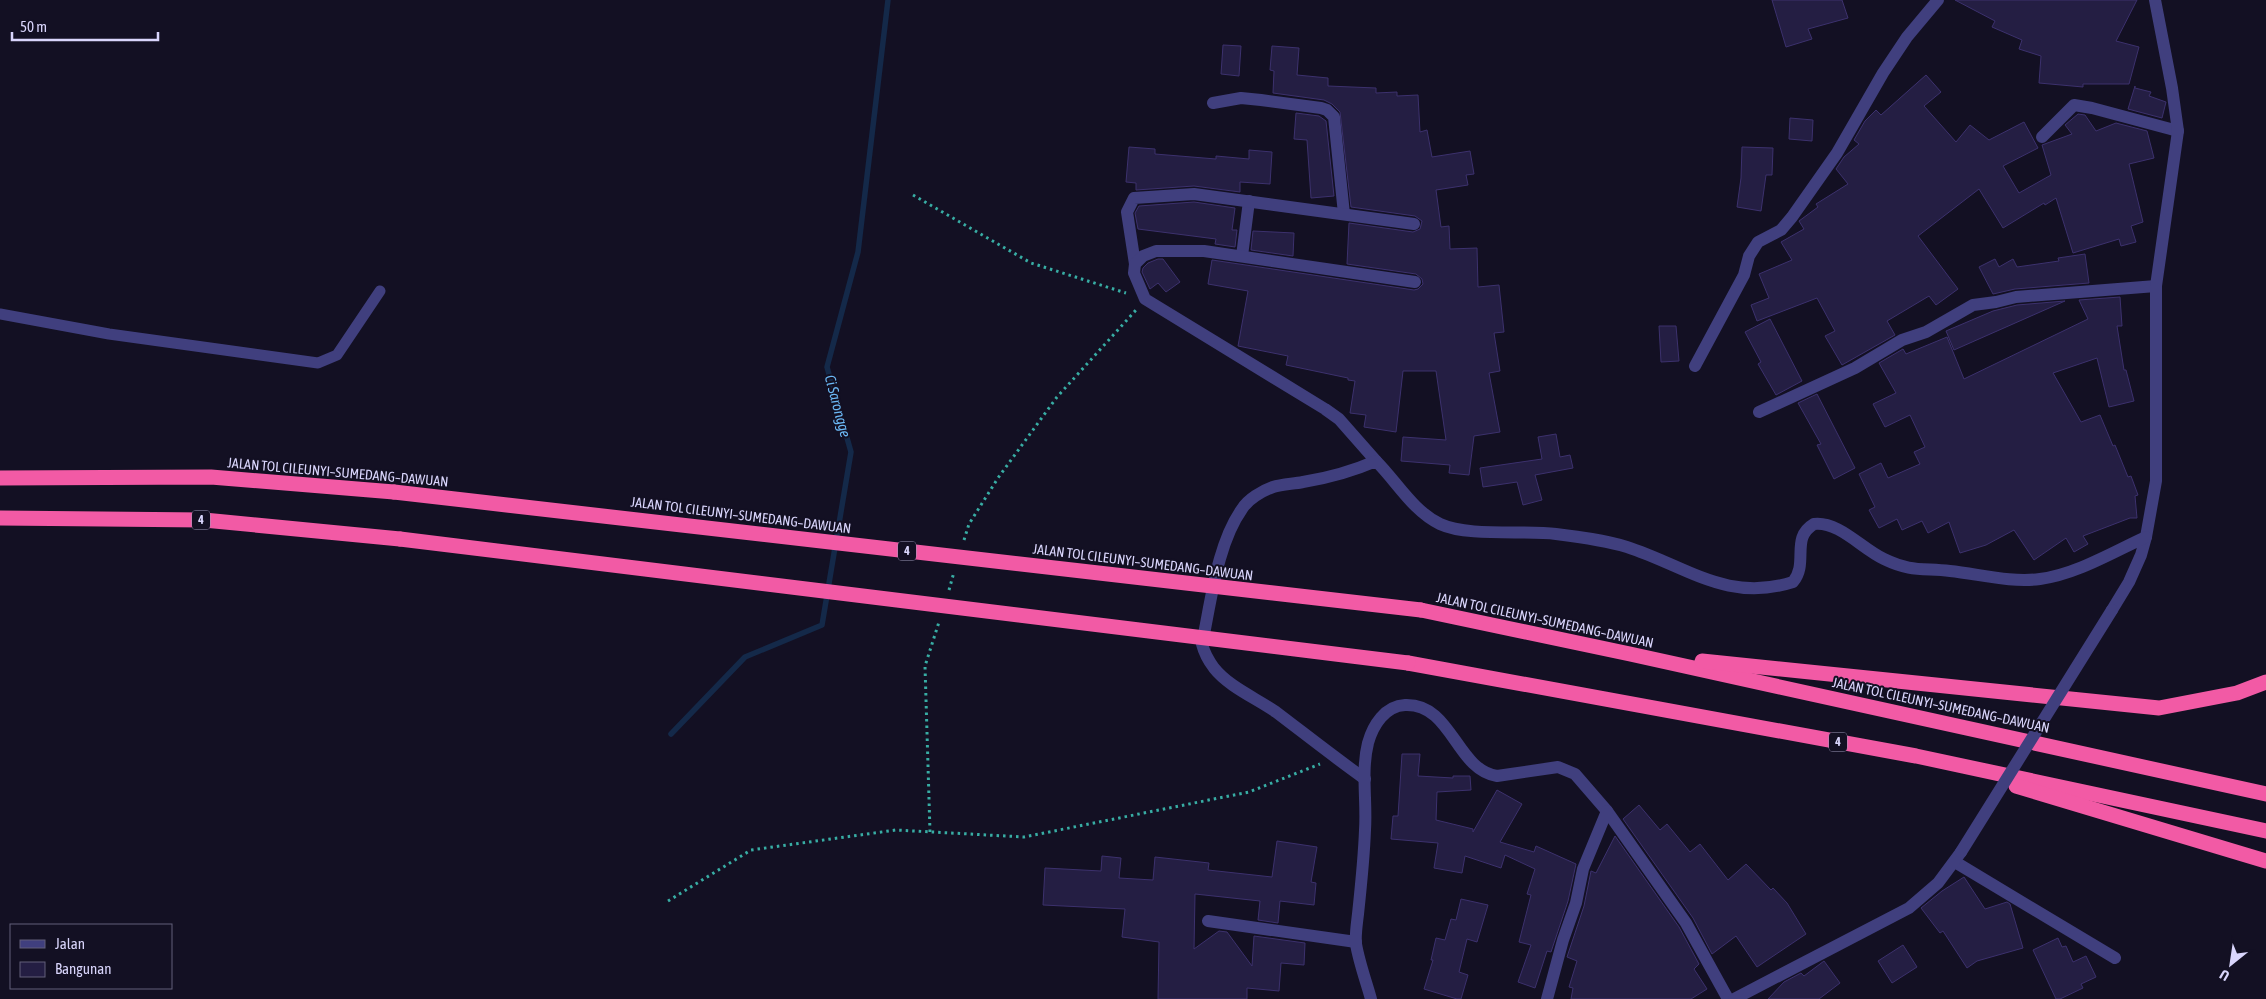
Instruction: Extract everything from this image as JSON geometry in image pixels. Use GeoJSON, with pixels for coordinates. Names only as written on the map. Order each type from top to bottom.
{"type":"FeatureCollection","features":[{"type":"Feature","properties":{"kind":"highway","name":"JALAN TOL CILEUNYI–SUMEDANG–DAWUAN"},"geometry":{"type":"LineString","coordinates":[[0,478],[211,477],[394,492],[1421,610],[2266,794]]}},
{"type":"Feature","properties":{"kind":"highway","name":"4"},"geometry":{"type":"LineString","coordinates":[[0,518],[204,520],[400,539],[1408,663],[1916,756],[2266,831]]}},
{"type":"Feature","properties":{"kind":"highway"},"geometry":{"type":"LineString","coordinates":[[1630,654],[2159,708],[2238,693],[2266,682]]}},
{"type":"Feature","properties":{"kind":"highway"},"geometry":{"type":"LineString","coordinates":[[1916,756],[2266,861]]}},
{"type":"Feature","properties":{"kind":"street"},"geometry":{"type":"LineString","coordinates":[[1695,366],[1744,275],[1749,256],[1758,242],[1781,230],[1792,217],[1837,154],[1902,44],[1938,0]]}},
{"type":"Feature","properties":{"kind":"street"},"geometry":{"type":"LineString","coordinates":[[1734,999],[1909,908],[1938,883],[1958,857],[2129,582],[2146,538],[2156,481],[2156,286],[2178,131],[2172,88],[2155,0]]}},
{"type":"Feature","properties":{"kind":"street"},"geometry":{"type":"LineString","coordinates":[[1213,103],[1250,99],[1321,108],[1331,113],[1334,118],[1344,214]]}},
{"type":"Feature","properties":{"kind":"street"},"geometry":{"type":"LineString","coordinates":[[2042,137],[2074,105],[2178,131]]}},
{"type":"Feature","properties":{"kind":"street"},"geometry":{"type":"LineString","coordinates":[[1414,224],[1194,194],[1134,198],[1127,212],[1135,264],[1134,273],[1145,299],[1339,419],[1421,512],[1450,528],[1487,532],[1544,533],[1599,540],[1626,547],[1719,584],[1750,590],[1792,582],[1800,567],[1799,544],[1801,537],[1805,530],[1814,524],[1829,526],[1844,533],[1865,549],[1884,559],[1914,570],[1948,571],[2016,578],[2040,579],[2074,569],[2146,538]]}},
{"type":"Feature","properties":{"kind":"street"},"geometry":{"type":"LineString","coordinates":[[1242,256],[1248,201]]}},
{"type":"Feature","properties":{"kind":"street"},"geometry":{"type":"LineString","coordinates":[[1135,264],[1143,256],[1156,252],[1204,251],[1415,282]]}},
{"type":"Feature","properties":{"kind":"street"},"geometry":{"type":"LineString","coordinates":[[1759,412],[1855,368],[1902,340],[1926,332],[1973,305],[2016,297],[2156,286]]}},
{"type":"Feature","properties":{"kind":"street"},"geometry":{"type":"LineString","coordinates":[[1364,779],[1276,712],[1224,678],[1214,668],[1202,644],[1223,550],[1242,507],[1262,492],[1274,487],[1358,469],[1376,461]]}},
{"type":"Feature","properties":{"kind":"street"},"geometry":{"type":"LineString","coordinates":[[1371,999],[1356,942],[1365,829],[1364,779],[1368,744],[1374,728],[1384,713],[1394,707],[1406,705],[1432,713],[1444,724],[1480,771],[1497,776],[1558,767],[1575,774],[1607,811],[1686,923],[1728,999]]}},
{"type":"Feature","properties":{"kind":"street"},"geometry":{"type":"LineString","coordinates":[[1547,999],[1563,940],[1576,903],[1584,868],[1607,811]]}},
{"type":"Feature","properties":{"kind":"street"},"geometry":{"type":"LineString","coordinates":[[1958,857],[2115,958]]}},
{"type":"Feature","properties":{"kind":"street"},"geometry":{"type":"LineString","coordinates":[[1208,921],[1356,942]]}},
{"type":"Feature","properties":{"kind":"lane"},"geometry":{"type":"LineString","coordinates":[[0,314],[109,334],[318,363],[337,355],[380,291]]}},
{"type":"Feature","properties":{"kind":"path"},"geometry":{"type":"LineString","coordinates":[[913,195],[1031,263],[1145,299]]}},
{"type":"Feature","properties":{"kind":"path"},"geometry":{"type":"LineString","coordinates":[[668,901],[751,850],[896,830],[1024,837],[1249,792],[1334,758]]}},
{"type":"Feature","properties":{"kind":"building"},"geometry":{"type":"Polygon","coordinates":[[[1772,0],[1842,0],[1848,18],[1808,29],[1812,39],[1786,47],[1772,0]]]}},
{"type":"Feature","properties":{"kind":"building"},"geometry":{"type":"Polygon","coordinates":[[[1955,0],[2137,0],[2116,41],[2139,47],[2129,84],[2083,84],[2083,87],[2039,83],[2041,56],[2019,49],[2022,40],[1992,27],[1995,21],[1955,0]]]}},
{"type":"Feature","properties":{"kind":"building"},"geometry":{"type":"Polygon","coordinates":[[[1223,45],[1241,46],[1239,76],[1221,74],[1223,45]]]}},
{"type":"Feature","properties":{"kind":"building"},"geometry":{"type":"Polygon","coordinates":[[[1272,46],[1299,48],[1297,75],[1328,78],[1328,86],[1376,88],[1376,93],[1397,92],[1397,96],[1418,95],[1420,132],[1427,130],[1432,157],[1470,151],[1474,174],[1466,175],[1468,185],[1436,190],[1441,227],[1449,226],[1450,249],[1477,248],[1478,287],[1499,285],[1504,332],[1494,333],[1500,371],[1489,373],[1500,432],[1474,436],[1469,475],[1449,473],[1450,465],[1401,461],[1403,437],[1446,440],[1436,371],[1403,371],[1396,432],[1364,427],[1366,415],[1350,413],[1355,381],[1286,365],[1288,356],[1238,346],[1248,291],[1208,284],[1212,260],[1414,290],[1423,284],[1422,279],[1416,274],[1347,264],[1349,223],[1413,232],[1420,229],[1422,221],[1415,216],[1351,207],[1340,112],[1332,104],[1324,100],[1273,93],[1274,71],[1270,70],[1272,46]]]}},
{"type":"Feature","properties":{"kind":"building"},"geometry":{"type":"Polygon","coordinates":[[[1926,75],[1941,92],[1924,106],[1956,142],[1970,125],[1989,140],[2024,122],[2038,148],[2003,166],[2019,193],[2051,175],[2042,145],[2072,134],[2065,125],[2078,114],[2085,115],[2096,131],[2116,123],[2147,131],[2154,158],[2129,164],[2143,222],[2131,226],[2136,242],[2121,246],[2119,239],[2073,253],[2056,198],[2045,205],[2044,203],[2003,228],[1979,189],[1918,236],[1958,289],[1936,305],[1929,296],[1887,321],[1895,335],[1842,365],[1825,336],[1835,331],[1817,298],[1757,321],[1751,305],[1769,298],[1759,274],[1792,260],[1781,242],[1804,229],[1799,221],[1818,207],[1816,204],[1848,184],[1836,169],[1844,157],[1859,144],[1854,140],[1865,121],[1876,110],[1881,115],[1926,75]]]}},
{"type":"Feature","properties":{"kind":"building"},"geometry":{"type":"Polygon","coordinates":[[[2135,86],[2135,88],[2151,92],[2149,96],[2166,102],[2162,118],[2128,109],[2135,86]]]}},
{"type":"Feature","properties":{"kind":"building"},"geometry":{"type":"Polygon","coordinates":[[[1296,113],[1319,116],[1326,121],[1334,196],[1311,198],[1307,140],[1294,139],[1296,113]]]}},
{"type":"Feature","properties":{"kind":"building"},"geometry":{"type":"Polygon","coordinates":[[[1790,118],[1813,120],[1812,141],[1789,139],[1790,118]]]}},
{"type":"Feature","properties":{"kind":"building"},"geometry":{"type":"Polygon","coordinates":[[[1129,147],[1155,149],[1155,154],[1216,159],[1216,156],[1249,159],[1249,150],[1272,152],[1270,184],[1240,182],[1240,192],[1194,186],[1136,190],[1136,183],[1126,182],[1129,147]]]}},
{"type":"Feature","properties":{"kind":"building"},"geometry":{"type":"Polygon","coordinates":[[[1742,147],[1773,148],[1772,175],[1766,175],[1761,211],[1737,207],[1741,178],[1742,147]]]}},
{"type":"Feature","properties":{"kind":"building"},"geometry":{"type":"Polygon","coordinates":[[[1194,202],[1235,208],[1232,230],[1237,230],[1235,247],[1215,244],[1216,239],[1138,229],[1135,213],[1139,206],[1194,202]]]}},
{"type":"Feature","properties":{"kind":"building"},"geometry":{"type":"Polygon","coordinates":[[[1253,231],[1294,233],[1293,256],[1251,250],[1253,231]]]}},
{"type":"Feature","properties":{"kind":"building"},"geometry":{"type":"Polygon","coordinates":[[[2085,254],[2089,283],[2015,289],[1993,294],[1979,267],[1995,259],[1999,267],[2013,259],[2017,267],[2059,261],[2058,258],[2085,254]]]}},
{"type":"Feature","properties":{"kind":"building"},"geometry":{"type":"Polygon","coordinates":[[[1163,259],[1180,282],[1166,292],[1158,283],[1150,289],[1142,272],[1148,263],[1163,259]]]}},
{"type":"Feature","properties":{"kind":"building"},"geometry":{"type":"Polygon","coordinates":[[[2120,297],[2122,326],[2117,326],[2124,370],[2126,370],[2134,401],[2109,407],[2097,358],[2053,373],[2081,422],[2100,415],[2128,477],[2131,476],[2138,495],[2135,496],[2137,518],[2130,518],[2083,536],[2088,544],[2074,552],[2066,538],[2034,560],[2014,530],[1986,545],[1960,553],[1949,522],[1928,533],[1922,521],[1902,530],[1897,519],[1879,528],[1869,510],[1875,507],[1859,474],[1881,463],[1888,478],[1920,464],[1914,452],[1925,447],[1910,415],[1885,427],[1873,404],[1896,393],[1879,363],[1903,349],[1906,354],[1947,337],[1964,379],[2088,319],[2079,300],[2120,297]]]}},
{"type":"Feature","properties":{"kind":"building"},"geometry":{"type":"Polygon","coordinates":[[[2065,301],[1954,350],[1946,331],[1993,311],[2017,305],[2065,301]]]}},
{"type":"Feature","properties":{"kind":"building"},"geometry":{"type":"Polygon","coordinates":[[[1770,319],[1802,381],[1776,395],[1758,364],[1761,362],[1745,332],[1770,319]]]}},
{"type":"Feature","properties":{"kind":"building"},"geometry":{"type":"Polygon","coordinates":[[[1659,326],[1676,326],[1679,361],[1661,362],[1659,326]]]}},
{"type":"Feature","properties":{"kind":"building"},"geometry":{"type":"Polygon","coordinates":[[[1817,394],[1855,468],[1834,479],[1817,445],[1821,444],[1798,403],[1817,394]]]}},
{"type":"Feature","properties":{"kind":"building"},"geometry":{"type":"Polygon","coordinates":[[[1556,434],[1560,457],[1570,455],[1573,468],[1535,475],[1542,500],[1523,505],[1517,482],[1483,487],[1480,468],[1542,459],[1538,437],[1556,434]]]}},
{"type":"Feature","properties":{"kind":"building"},"geometry":{"type":"Polygon","coordinates":[[[1402,754],[1420,754],[1418,776],[1453,778],[1453,776],[1470,776],[1471,790],[1437,792],[1436,820],[1473,829],[1473,832],[1497,790],[1522,804],[1500,842],[1534,852],[1536,846],[1576,864],[1568,901],[1551,952],[1547,951],[1535,988],[1518,982],[1531,945],[1519,942],[1531,895],[1527,894],[1535,869],[1505,855],[1501,868],[1465,856],[1462,873],[1434,868],[1438,843],[1391,839],[1393,816],[1398,816],[1402,754]]]}},
{"type":"Feature","properties":{"kind":"building"},"geometry":{"type":"Polygon","coordinates":[[[1639,805],[1660,830],[1667,824],[1690,852],[1700,844],[1728,880],[1746,864],[1771,890],[1773,888],[1787,903],[1806,934],[1757,967],[1736,936],[1712,954],[1693,918],[1623,819],[1639,805]]]}},
{"type":"Feature","properties":{"kind":"building"},"geometry":{"type":"Polygon","coordinates":[[[1615,836],[1679,927],[1699,964],[1694,969],[1707,989],[1691,999],[1571,999],[1573,988],[1569,987],[1577,961],[1567,957],[1584,906],[1591,871],[1596,873],[1615,836]]]}},
{"type":"Feature","properties":{"kind":"building"},"geometry":{"type":"Polygon","coordinates":[[[1277,841],[1317,847],[1311,882],[1316,883],[1314,905],[1280,901],[1278,923],[1258,920],[1260,901],[1195,894],[1194,949],[1219,931],[1227,932],[1252,966],[1254,936],[1305,943],[1304,965],[1281,963],[1279,991],[1247,988],[1247,999],[1158,999],[1159,942],[1122,937],[1125,909],[1043,905],[1045,868],[1101,871],[1102,856],[1121,858],[1119,878],[1153,880],[1155,857],[1209,863],[1208,870],[1272,877],[1277,841]]]}},
{"type":"Feature","properties":{"kind":"building"},"geometry":{"type":"Polygon","coordinates":[[[1964,877],[1985,909],[2007,902],[2010,904],[2023,948],[1977,961],[1967,968],[1943,931],[1940,933],[1921,908],[1942,891],[1964,877]]]}},
{"type":"Feature","properties":{"kind":"building"},"geometry":{"type":"Polygon","coordinates":[[[1461,899],[1488,905],[1477,942],[1467,939],[1459,972],[1468,975],[1461,999],[1457,999],[1424,989],[1433,960],[1431,960],[1436,938],[1445,940],[1451,919],[1456,920],[1461,899]]]}},
{"type":"Feature","properties":{"kind":"building"},"geometry":{"type":"Polygon","coordinates":[[[2058,938],[2062,947],[2066,946],[2073,962],[2086,956],[2096,977],[2081,984],[2083,988],[2060,999],[2056,999],[2033,950],[2058,938]]]}},
{"type":"Feature","properties":{"kind":"building"},"geometry":{"type":"Polygon","coordinates":[[[1903,945],[1917,967],[1892,983],[1878,961],[1903,945]]]}},
{"type":"Feature","properties":{"kind":"building"},"geometry":{"type":"Polygon","coordinates":[[[1824,961],[1840,983],[1819,999],[1768,999],[1784,982],[1801,973],[1804,976],[1824,961]]]}},
{"type":"Feature","properties":{"kind":"waterway","name":"Ci Sarongge"},"geometry":{"type":"LineString","coordinates":[[671,734],[745,657],[822,625],[851,452],[827,367],[858,252],[888,0]]}}]}
